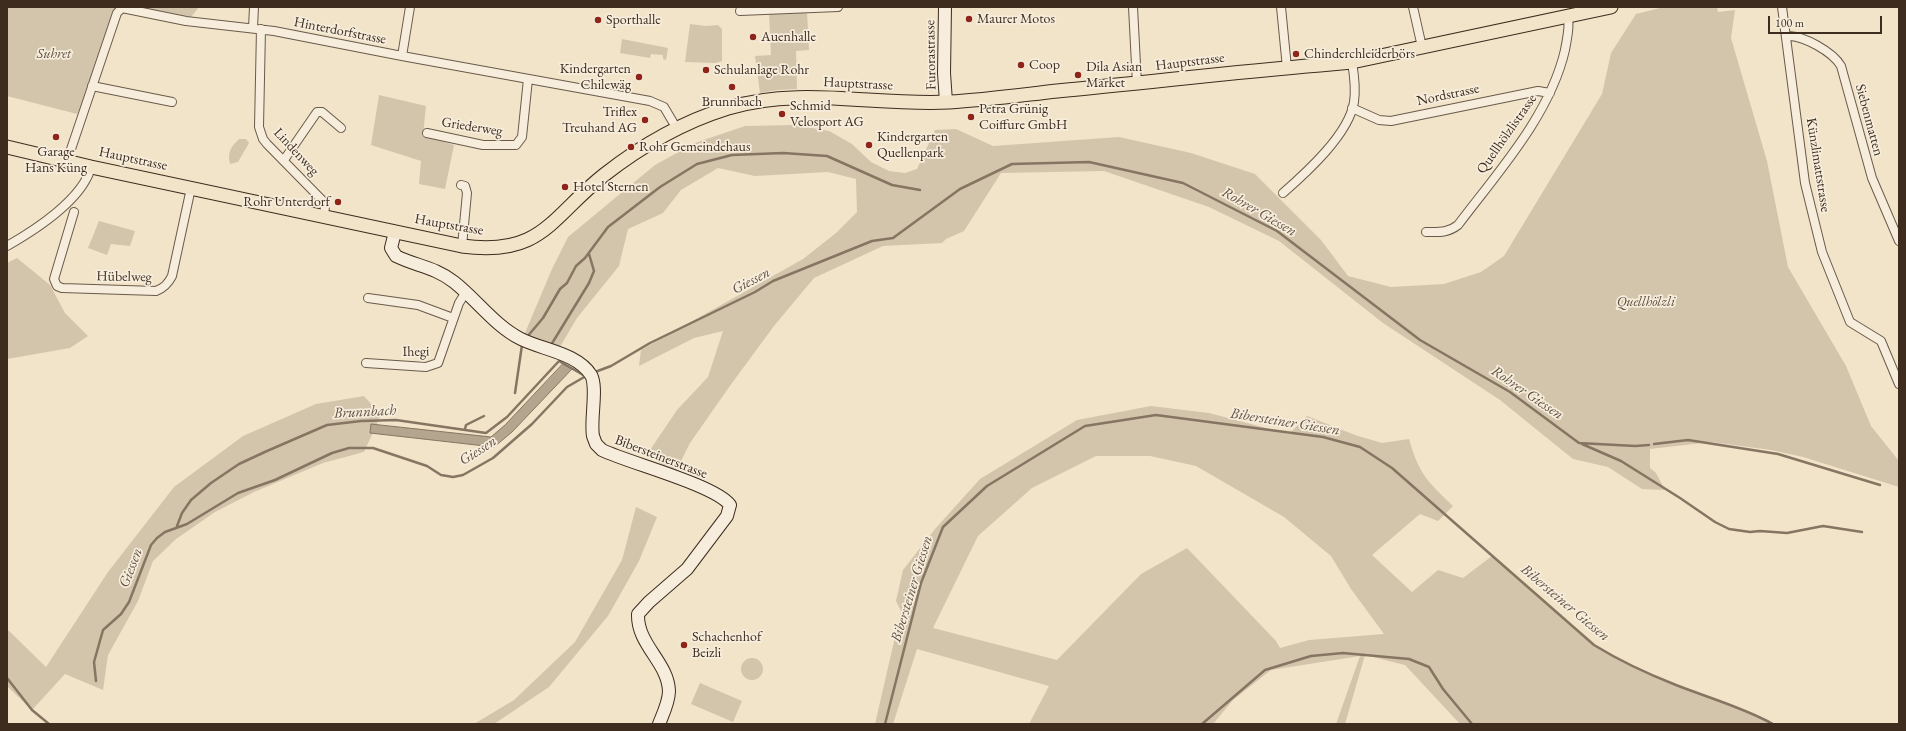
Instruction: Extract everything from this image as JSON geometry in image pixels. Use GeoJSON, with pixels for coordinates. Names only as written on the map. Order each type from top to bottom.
{"type":"FeatureCollection","features":[{"type":"Feature","properties":{"kind":"main road","name":"Hauptstrasse"},"geometry":{"type":"LineString","coordinates":[[7,147],[91,167],[462,246],[480,248],[503,247],[533,237],[556,221],[604,175],[641,149],[676,129],[716,112],[760,100],[795,97],[946,102],[1352,62],[1611,7]]}},
{"type":"Feature","properties":{"kind":"street","name":"Lindenweg"},"geometry":{"type":"LineString","coordinates":[[254,7],[257,29],[259,128],[267,144],[322,200],[325,206],[324,216]]}},
{"type":"Feature","properties":{"kind":"street"},"geometry":{"type":"LineString","coordinates":[[402,56],[410,7]]}},
{"type":"Feature","properties":{"kind":"street"},"geometry":{"type":"LineString","coordinates":[[740,12],[838,7]]}},
{"type":"Feature","properties":{"kind":"street","name":"Furorastrasse"},"geometry":{"type":"LineString","coordinates":[[945,7],[944,74],[946,102]]}},
{"type":"Feature","properties":{"kind":"street"},"geometry":{"type":"LineString","coordinates":[[1133,7],[1137,84]]}},
{"type":"Feature","properties":{"kind":"street"},"geometry":{"type":"LineString","coordinates":[[1281,7],[1287,68]]}},
{"type":"Feature","properties":{"kind":"street"},"geometry":{"type":"LineString","coordinates":[[1413,7],[1422,47]]}},
{"type":"Feature","properties":{"kind":"street","name":"Künzlimattstrasse"},"geometry":{"type":"LineString","coordinates":[[1782,7],[1810,208],[1822,252],[1850,322],[1881,341],[1899,384]]}},
{"type":"Feature","properties":{"kind":"street","name":"Hinterdorfstrasse"},"geometry":{"type":"LineString","coordinates":[[67,161],[117,13],[122,8],[186,21],[257,29],[650,101],[664,107],[676,129]]}},
{"type":"Feature","properties":{"kind":"street","name":"Quellhölzlistrasse"},"geometry":{"type":"LineString","coordinates":[[1426,232],[1445,232],[1458,225],[1542,108],[1561,66],[1568,33],[1568,17]]}},
{"type":"Feature","properties":{"kind":"street","name":"Siebenmatten"},"geometry":{"type":"LineString","coordinates":[[1787,36],[1798,37],[1827,51],[1834,55],[1842,66],[1872,178],[1899,241]]}},
{"type":"Feature","properties":{"kind":"street"},"geometry":{"type":"LineString","coordinates":[[1283,193],[1316,163],[1331,146],[1352,108],[1354,92],[1352,62]]}},
{"type":"Feature","properties":{"kind":"street","name":"Griederweg"},"geometry":{"type":"LineString","coordinates":[[427,133],[484,145],[516,145],[522,138],[528,79]]}},
{"type":"Feature","properties":{"kind":"street"},"geometry":{"type":"LineString","coordinates":[[92,86],[172,102]]}},
{"type":"Feature","properties":{"kind":"street","name":"Nordstrasse"},"geometry":{"type":"LineString","coordinates":[[1352,108],[1380,120],[1391,121],[1538,90],[1550,93]]}},
{"type":"Feature","properties":{"kind":"street"},"geometry":{"type":"LineString","coordinates":[[284,160],[317,112],[322,112],[341,128]]}},
{"type":"Feature","properties":{"kind":"street"},"geometry":{"type":"LineString","coordinates":[[7,246],[36,227],[72,198],[86,179],[91,167]]}},
{"type":"Feature","properties":{"kind":"street"},"geometry":{"type":"LineString","coordinates":[[461,184],[465,186],[467,193],[462,246]]}},
{"type":"Feature","properties":{"kind":"street","name":"Hübelweg"},"geometry":{"type":"LineString","coordinates":[[74,212],[54,279],[57,286],[156,291],[163,289],[169,283],[172,276],[191,188]]}},
{"type":"Feature","properties":{"kind":"street","name":"Bibersteinerstrasse"},"geometry":{"type":"LineString","coordinates":[[395,232],[391,248],[396,256],[432,268],[466,292],[498,324],[522,340],[557,352],[580,365],[590,374],[593,382],[592,429],[596,444],[602,450],[704,489],[726,501],[730,505],[727,516],[687,569],[649,602],[638,614],[640,635],[663,672],[669,691],[659,724]]}},
{"type":"Feature","properties":{"kind":"street","name":"Ihegi"},"geometry":{"type":"LineString","coordinates":[[366,363],[426,367],[435,365],[440,360],[453,318],[459,303],[466,292]]}},
{"type":"Feature","properties":{"kind":"street"},"geometry":{"type":"LineString","coordinates":[[368,298],[418,305],[453,318]]}},
{"type":"Feature","properties":{"kind":"green space","name":"Suhret"},"geometry":{"type":"Polygon","coordinates":[[[7,7],[199,7],[191,17],[117,8],[92,86],[77,114],[7,96],[7,7]]]}},
{"type":"Feature","properties":{"kind":"green space","name":"Quellhölzli"},"geometry":{"type":"Polygon","coordinates":[[[1664,7],[1717,7],[1718,12],[1735,10],[1731,38],[1767,161],[1788,267],[1846,366],[1871,426],[1899,461],[1899,487],[1803,457],[1771,450],[1711,442],[1650,449],[1650,468],[1656,473],[1665,490],[1642,489],[1608,467],[1573,459],[1500,400],[1383,323],[1279,241],[1209,207],[1104,171],[1001,173],[964,231],[946,239],[942,243],[883,246],[814,278],[774,326],[732,383],[690,443],[674,475],[648,453],[677,410],[708,377],[723,331],[694,338],[639,366],[641,350],[803,259],[836,233],[857,212],[856,179],[828,172],[755,176],[718,168],[681,190],[663,213],[628,229],[619,266],[577,318],[557,352],[522,340],[552,269],[568,237],[655,165],[695,143],[745,126],[795,125],[829,131],[852,144],[871,162],[889,171],[905,173],[917,169],[935,130],[956,129],[993,146],[1119,137],[1191,153],[1255,174],[1321,240],[1348,276],[1391,287],[1444,284],[1481,272],[1504,256],[1602,94],[1611,53],[1636,14],[1664,7]]]}},
{"type":"Feature","properties":{"kind":"green space"},"geometry":{"type":"Polygon","coordinates":[[[807,11],[809,50],[796,51],[797,89],[760,93],[755,56],[771,55],[769,13],[807,11]]]}},
{"type":"Feature","properties":{"kind":"green space"},"geometry":{"type":"Polygon","coordinates":[[[690,24],[706,26],[718,25],[722,29],[722,61],[716,63],[685,62],[690,24]]]}},
{"type":"Feature","properties":{"kind":"green space"},"geometry":{"type":"Polygon","coordinates":[[[622,39],[668,48],[666,60],[663,59],[663,55],[651,54],[650,58],[620,53],[622,39]]]}},
{"type":"Feature","properties":{"kind":"green space"},"geometry":{"type":"Polygon","coordinates":[[[379,95],[426,106],[423,135],[454,145],[445,189],[419,184],[421,161],[371,145],[379,95]]]}},
{"type":"Feature","properties":{"kind":"green space"},"geometry":{"type":"Polygon","coordinates":[[[239,139],[246,139],[249,143],[238,162],[230,164],[230,150],[239,139]]]}},
{"type":"Feature","properties":{"kind":"green space"},"geometry":{"type":"Polygon","coordinates":[[[99,221],[135,231],[130,246],[111,244],[107,255],[88,248],[99,221]]]}},
{"type":"Feature","properties":{"kind":"green space"},"geometry":{"type":"Polygon","coordinates":[[[17,258],[50,285],[65,313],[88,336],[70,348],[7,359],[7,263],[17,258]]]}},
{"type":"Feature","properties":{"kind":"green space"},"geometry":{"type":"Polygon","coordinates":[[[364,396],[381,415],[364,452],[323,463],[254,492],[215,512],[176,539],[153,561],[138,601],[108,655],[103,690],[65,674],[32,710],[7,686],[7,629],[46,667],[108,572],[174,487],[243,436],[316,404],[364,396]]]}},
{"type":"Feature","properties":{"kind":"green space"},"geometry":{"type":"Polygon","coordinates":[[[1151,406],[1209,413],[1289,434],[1307,416],[1355,435],[1382,443],[1409,439],[1420,469],[1430,483],[1453,506],[1438,521],[1420,514],[1372,555],[1412,592],[1438,570],[1463,578],[1492,556],[1594,645],[1621,661],[1676,685],[1753,713],[1773,724],[1460,724],[1405,665],[1365,655],[1345,724],[1336,724],[1360,656],[1271,670],[1233,700],[1213,724],[1029,724],[1049,686],[917,649],[893,724],[875,724],[901,611],[896,601],[903,570],[935,529],[980,479],[1077,420],[1151,406]],[[1096,456],[1032,488],[978,536],[933,628],[1057,660],[1141,574],[1187,548],[1276,641],[1280,648],[1309,640],[1384,634],[1351,589],[1331,556],[1284,517],[1196,466],[1150,456],[1096,456]]]}},
{"type":"Feature","properties":{"kind":"green space"},"geometry":{"type":"Polygon","coordinates":[[[636,507],[657,517],[639,561],[608,616],[549,687],[494,724],[474,724],[514,700],[575,642],[622,560],[636,507]]]}},
{"type":"Feature","properties":{"kind":"green space"},"geometry":{"type":"Polygon","coordinates":[[[752,658],[760,661],[763,669],[760,677],[752,680],[744,677],[741,669],[744,661],[752,658]]]}},
{"type":"Feature","properties":{"kind":"green space"},"geometry":{"type":"Polygon","coordinates":[[[700,683],[742,701],[733,722],[691,704],[700,683]]]}},
{"type":"Feature","properties":{"kind":"shaded area"},"geometry":{"type":"Polygon","coordinates":[[[563,364],[572,369],[512,432],[494,447],[370,433],[371,424],[491,437],[505,425],[563,364]]]}},
{"type":"Feature","properties":{"kind":"waterway","name":"Brunnbach"},"geometry":{"type":"LineString","coordinates":[[527,337],[543,318],[560,289],[567,283],[576,266],[585,258],[608,227],[660,187],[697,164],[732,155],[783,153],[827,156],[892,185],[920,190]]}},
{"type":"Feature","properties":{"kind":"waterway","name":"Rohrer Giessen"},"geometry":{"type":"LineString","coordinates":[[595,372],[611,366],[650,343],[755,292],[773,281],[872,241],[893,238],[960,189],[1012,164],[1089,162],[1183,183],[1277,231],[1420,340],[1510,392],[1579,443],[1635,446],[1649,445]]}},
{"type":"Feature","properties":{"kind":"waterway"},"geometry":{"type":"LineString","coordinates":[[551,345],[589,283],[594,271],[589,254]]}},
{"type":"Feature","properties":{"kind":"waterway"},"geometry":{"type":"LineString","coordinates":[[515,393],[522,345]]}},
{"type":"Feature","properties":{"kind":"waterway","name":"Brunnbach"},"geometry":{"type":"LineString","coordinates":[[177,526],[182,513],[191,500],[211,483],[239,464],[327,425],[361,421],[396,420],[486,433],[507,417],[559,361],[585,376]]}},
{"type":"Feature","properties":{"kind":"waterway","name":"Giessen"},"geometry":{"type":"LineString","coordinates":[[96,681],[94,662],[103,630],[121,614],[129,602],[151,545],[165,532],[187,524],[238,493],[275,480],[332,453],[349,448],[373,448],[427,466],[441,475],[453,477],[463,475],[493,458],[532,424],[567,387],[586,376]]}},
{"type":"Feature","properties":{"kind":"waterway","name":"Bibersteiner Giessen"},"geometry":{"type":"LineString","coordinates":[[885,724],[921,583],[943,527],[987,486],[1085,426],[1156,415],[1323,437],[1360,447],[1392,468],[1594,645],[1624,662],[1655,676],[1737,708],[1773,724]]}},
{"type":"Feature","properties":{"kind":"waterway"},"geometry":{"type":"LineString","coordinates":[[465,429],[466,425],[484,416]]}},
{"type":"Feature","properties":{"kind":"waterway","name":"Rohrer Giessen"},"geometry":{"type":"LineString","coordinates":[[1654,444],[1688,440],[1778,454],[1880,485]]}},
{"type":"Feature","properties":{"kind":"waterway","name":"Rohrer Giessen"},"geometry":{"type":"LineString","coordinates":[[1582,444],[1621,461],[1715,522],[1729,529],[1750,532],[1760,531],[1787,533],[1823,526],[1862,532]]}},
{"type":"Feature","properties":{"kind":"waterway"},"geometry":{"type":"LineString","coordinates":[[1202,724],[1265,670],[1311,656],[1343,653],[1409,659],[1429,667],[1443,689],[1472,724]]}},
{"type":"Feature","properties":{"kind":"waterway","name":"Giessen"},"geometry":{"type":"LineString","coordinates":[[7,678],[32,710],[49,724]]}},
{"type":"Feature","properties":{"kind":"place","name":"Maurer Motos"},"geometry":{"type":"Point","coordinates":[969,19]}},
{"type":"Feature","properties":{"kind":"place","name":"Sporthalle"},"geometry":{"type":"Point","coordinates":[598,20]}},
{"type":"Feature","properties":{"kind":"place","name":"Auenhalle"},"geometry":{"type":"Point","coordinates":[753,37]}},
{"type":"Feature","properties":{"kind":"place","name":"Chinderchleiderbörs"},"geometry":{"type":"Point","coordinates":[1296,54]}},
{"type":"Feature","properties":{"kind":"place","name":"Coop"},"geometry":{"type":"Point","coordinates":[1021,65]}},
{"type":"Feature","properties":{"kind":"place","name":"Schulanlage Rohr"},"geometry":{"type":"Point","coordinates":[706,70]}},
{"type":"Feature","properties":{"kind":"place","name":"Dila Asian Market"},"geometry":{"type":"Point","coordinates":[1078,75]}},
{"type":"Feature","properties":{"kind":"place","name":"Kindergarten Chilewäg"},"geometry":{"type":"Point","coordinates":[639,77]}},
{"type":"Feature","properties":{"kind":"place","name":"Brunnbach"},"geometry":{"type":"Point","coordinates":[732,87]}},
{"type":"Feature","properties":{"kind":"place","name":"Schmid Velosport AG"},"geometry":{"type":"Point","coordinates":[782,114]}},
{"type":"Feature","properties":{"kind":"place","name":"Petra Grünig Coiffure GmbH"},"geometry":{"type":"Point","coordinates":[971,117]}},
{"type":"Feature","properties":{"kind":"place","name":"Triflex Treuhand AG"},"geometry":{"type":"Point","coordinates":[645,120]}},
{"type":"Feature","properties":{"kind":"place","name":"Garage Hans Küng"},"geometry":{"type":"Point","coordinates":[56,137]}},
{"type":"Feature","properties":{"kind":"place","name":"Kindergarten Quellenpark"},"geometry":{"type":"Point","coordinates":[869,145]}},
{"type":"Feature","properties":{"kind":"place","name":"Rohr Gemeindehaus"},"geometry":{"type":"Point","coordinates":[631,147]}},
{"type":"Feature","properties":{"kind":"place","name":"Hotel Sternen"},"geometry":{"type":"Point","coordinates":[565,187]}},
{"type":"Feature","properties":{"kind":"place","name":"Rohr Unterdorf"},"geometry":{"type":"Point","coordinates":[338,202]}},
{"type":"Feature","properties":{"kind":"place","name":"Schachenhof Beizli"},"geometry":{"type":"Point","coordinates":[684,645]}}]}
